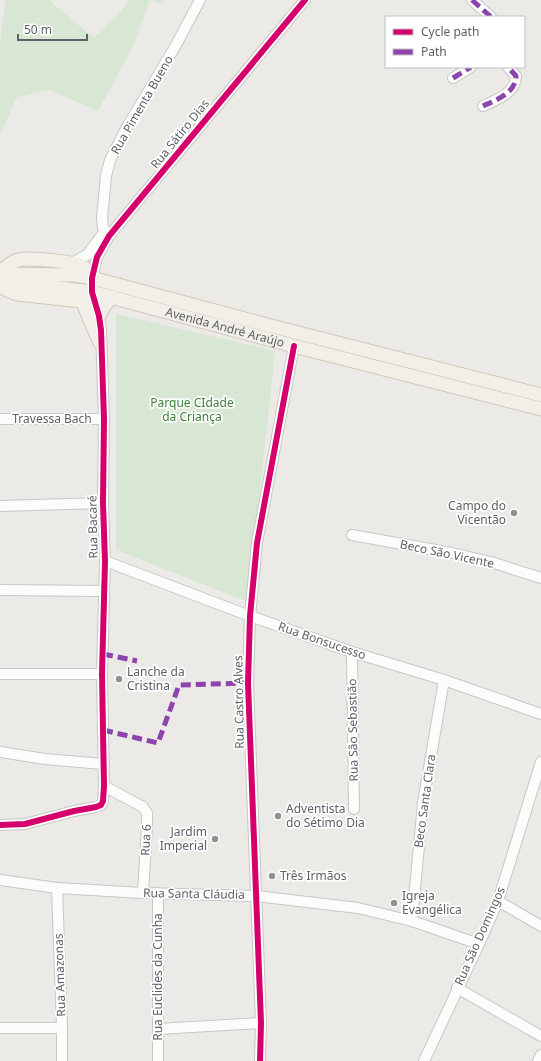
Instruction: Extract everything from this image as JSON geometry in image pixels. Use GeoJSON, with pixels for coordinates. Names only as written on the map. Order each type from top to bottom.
{"type":"FeatureCollection","features":[{"type":"Feature","properties":{"kind":"main road"},"geometry":{"type":"LineString","coordinates":[[0,273],[12,263],[21,260],[72,263],[82,266],[87,270],[92,278]]}},
{"type":"Feature","properties":{"kind":"main road","name":"Avenida André Araújo"},"geometry":{"type":"LineString","coordinates":[[0,273],[74,275],[92,278],[294,332],[541,395]]}},
{"type":"Feature","properties":{"kind":"main road"},"geometry":{"type":"LineString","coordinates":[[0,285],[17,294],[82,301],[92,292]]}},
{"type":"Feature","properties":{"kind":"main road","name":"Avenida André Araújo"},"geometry":{"type":"LineString","coordinates":[[0,285],[42,286],[92,292],[294,346],[541,409]]}},
{"type":"Feature","properties":{"kind":"main road"},"geometry":{"type":"LineString","coordinates":[[99,316],[105,305],[112,297]]}},
{"type":"Feature","properties":{"kind":"main road"},"geometry":{"type":"LineString","coordinates":[[82,301],[100,343]]}},
{"type":"Feature","properties":{"kind":"street","name":"Rua Pimenta Bueno"},"geometry":{"type":"LineString","coordinates":[[107,234],[102,224],[103,199],[110,160],[127,126],[176,45],[200,0]]}},
{"type":"Feature","properties":{"kind":"street","name":"Rua Sátiro Dias"},"geometry":{"type":"LineString","coordinates":[[72,263],[87,255],[107,234],[305,0]]}},
{"type":"Feature","properties":{"kind":"street"},"geometry":{"type":"LineString","coordinates":[[472,0],[490,16]]}},
{"type":"Feature","properties":{"kind":"street"},"geometry":{"type":"LineString","coordinates":[[454,78],[469,68]]}},
{"type":"Feature","properties":{"kind":"street"},"geometry":{"type":"LineString","coordinates":[[483,106],[501,97],[512,88],[516,82],[516,76],[509,68]]}},
{"type":"Feature","properties":{"kind":"street","name":"Rua Sátiro Dias"},"geometry":{"type":"LineString","coordinates":[[92,292],[92,278],[97,257],[107,234]]}},
{"type":"Feature","properties":{"kind":"street","name":"Rua Bacaré"},"geometry":{"type":"LineString","coordinates":[[0,825],[25,824],[74,811],[96,807],[101,805],[103,801],[102,674],[105,561],[103,503],[104,419],[100,343],[101,330],[99,316],[92,292]]}},
{"type":"Feature","properties":{"kind":"street","name":"Rua Castro Alves"},"geometry":{"type":"LineString","coordinates":[[260,1061],[261,1023],[248,683],[250,616],[257,543],[294,346]]}},
{"type":"Feature","properties":{"kind":"street","name":"Travessa Bach"},"geometry":{"type":"LineString","coordinates":[[0,420],[104,419]]}},
{"type":"Feature","properties":{"kind":"street"},"geometry":{"type":"LineString","coordinates":[[0,506],[103,503]]}},
{"type":"Feature","properties":{"kind":"street","name":"Beco São Vicente"},"geometry":{"type":"LineString","coordinates":[[352,535],[452,553],[491,562],[541,578]]}},
{"type":"Feature","properties":{"kind":"street","name":"Rua Bonsucesso"},"geometry":{"type":"LineString","coordinates":[[105,561],[250,616],[352,652],[444,680],[541,714]]}},
{"type":"Feature","properties":{"kind":"street"},"geometry":{"type":"LineString","coordinates":[[0,590],[104,591]]}},
{"type":"Feature","properties":{"kind":"street","name":"Rua São Sebastião"},"geometry":{"type":"LineString","coordinates":[[352,652],[354,809]]}},
{"type":"Feature","properties":{"kind":"street"},"geometry":{"type":"LineString","coordinates":[[0,674],[102,674]]}},
{"type":"Feature","properties":{"kind":"street","name":"Beco Santa Clara"},"geometry":{"type":"LineString","coordinates":[[412,921],[423,803],[444,680]]}},
{"type":"Feature","properties":{"kind":"street"},"geometry":{"type":"LineString","coordinates":[[0,752],[44,759],[103,764]]}},
{"type":"Feature","properties":{"kind":"street","name":"Rua São Domingos"},"geometry":{"type":"LineString","coordinates":[[424,1061],[498,902],[541,762]]}},
{"type":"Feature","properties":{"kind":"street","name":"Rua 6"},"geometry":{"type":"LineString","coordinates":[[104,786],[142,807],[147,813],[142,893]]}},
{"type":"Feature","properties":{"kind":"street","name":"Rua Santa Cláudia"},"geometry":{"type":"LineString","coordinates":[[0,880],[56,888],[142,893],[256,896],[358,908],[412,921],[479,944]]}},
{"type":"Feature","properties":{"kind":"street","name":"Rua Amazonas"},"geometry":{"type":"LineString","coordinates":[[56,888],[62,1061]]}},
{"type":"Feature","properties":{"kind":"street","name":"Rua Euclides da Cunha"},"geometry":{"type":"LineString","coordinates":[[158,893],[158,1061]]}},
{"type":"Feature","properties":{"kind":"street"},"geometry":{"type":"LineString","coordinates":[[498,902],[541,926]]}},
{"type":"Feature","properties":{"kind":"street"},"geometry":{"type":"LineString","coordinates":[[457,988],[541,1036]]}},
{"type":"Feature","properties":{"kind":"street"},"geometry":{"type":"LineString","coordinates":[[158,1029],[261,1023]]}},
{"type":"Feature","properties":{"kind":"street"},"geometry":{"type":"LineString","coordinates":[[0,1028],[62,1028]]}},
{"type":"Feature","properties":{"kind":"street"},"geometry":{"type":"LineString","coordinates":[[538,1061],[541,1055]]}},
{"type":"Feature","properties":{"kind":"green space"},"geometry":{"type":"Polygon","coordinates":[[[6,0],[50,0],[93,37],[98,34],[127,4],[128,0],[150,0],[133,46],[98,111],[49,90],[17,97],[0,134],[0,41],[6,0]]]}},
{"type":"Feature","properties":{"kind":"green space"},"geometry":{"type":"Polygon","coordinates":[[[150,0],[165,0],[162,4],[150,0]]]}},
{"type":"Feature","properties":{"kind":"green space","name":"Parque CIdade da Criança"},"geometry":{"type":"Polygon","coordinates":[[[116,314],[275,351],[248,602],[116,550],[116,314]]]}},
{"type":"Feature","properties":{"kind":"marked path"},"geometry":{"type":"LineString","coordinates":[[472,0],[490,16]]}},
{"type":"Feature","properties":{"kind":"marked path"},"geometry":{"type":"LineString","coordinates":[[453,78],[469,68]]}},
{"type":"Feature","properties":{"kind":"marked path"},"geometry":{"type":"LineString","coordinates":[[483,106],[504,95],[513,87],[516,76],[509,68]]}},
{"type":"Feature","properties":{"kind":"marked path"},"geometry":{"type":"LineString","coordinates":[[103,654],[137,661]]}},
{"type":"Feature","properties":{"kind":"marked path"},"geometry":{"type":"LineString","coordinates":[[103,730],[158,743],[179,685],[248,683]]}},
{"type":"Feature","properties":{"kind":"cycle path"},"geometry":{"type":"LineString","coordinates":[[0,825],[25,824],[74,811],[96,807],[101,805],[103,801],[102,674],[105,561],[103,503],[104,419],[101,330],[99,316],[92,292],[92,278],[97,257],[109,236],[305,0]]}},
{"type":"Feature","properties":{"kind":"cycle path"},"geometry":{"type":"LineString","coordinates":[[260,1061],[261,1023],[248,683],[250,616],[257,543],[294,346]]}},
{"type":"Feature","properties":{"kind":"place","name":"Campo do Vicentão"},"geometry":{"type":"Point","coordinates":[514,513]}},
{"type":"Feature","properties":{"kind":"place","name":"Lanche da Cristina"},"geometry":{"type":"Point","coordinates":[119,679]}},
{"type":"Feature","properties":{"kind":"place","name":"Adventista do Sétimo Dia"},"geometry":{"type":"Point","coordinates":[278,816]}},
{"type":"Feature","properties":{"kind":"place","name":"Jardim Imperial"},"geometry":{"type":"Point","coordinates":[215,839]}},
{"type":"Feature","properties":{"kind":"place","name":"Três Irmãos"},"geometry":{"type":"Point","coordinates":[272,876]}},
{"type":"Feature","properties":{"kind":"place","name":"Igreja Evangélica"},"geometry":{"type":"Point","coordinates":[394,903]}}]}
